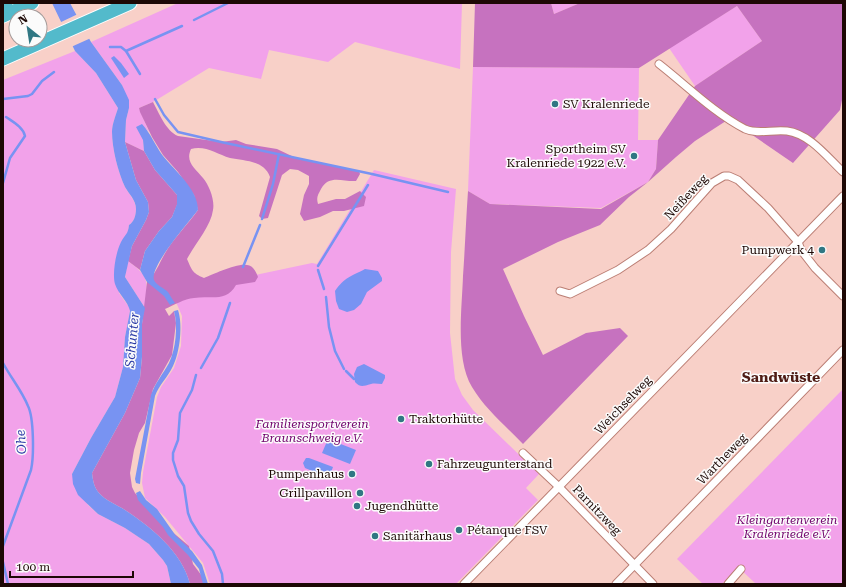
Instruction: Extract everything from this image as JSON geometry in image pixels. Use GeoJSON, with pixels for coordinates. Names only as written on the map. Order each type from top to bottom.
{"type":"FeatureCollection","features":[{"type":"Feature","properties":{"kind":"highway"},"geometry":{"type":"LineString","coordinates":[[4,10],[32,3]]}},
{"type":"Feature","properties":{"kind":"highway"},"geometry":{"type":"LineString","coordinates":[[3,58],[130,3]]}},
{"type":"Feature","properties":{"kind":"street"},"geometry":{"type":"LineString","coordinates":[[659,64],[703,100],[741,127],[759,132],[772,130],[787,131],[798,134],[808,139],[843,172]]}},
{"type":"Feature","properties":{"kind":"street","name":"Neißeweg"},"geometry":{"type":"LineString","coordinates":[[560,291],[570,294],[633,261],[648,250],[671,228],[712,183],[724,176],[735,178],[768,208],[798,242],[801,250],[808,260],[843,296]]}},
{"type":"Feature","properties":{"kind":"street","name":"Weichselweg"},"geometry":{"type":"LineString","coordinates":[[464,584],[843,196]]}},
{"type":"Feature","properties":{"kind":"street","name":"Wartheweg"},"geometry":{"type":"LineString","coordinates":[[616,584],[843,350]]}},
{"type":"Feature","properties":{"kind":"street","name":"Parnitzweg"},"geometry":{"type":"LineString","coordinates":[[523,452],[635,564],[653,584]]}},
{"type":"Feature","properties":{"kind":"street"},"geometry":{"type":"LineString","coordinates":[[728,584],[741,569]]}},
{"type":"Feature","properties":{"kind":"green space"},"geometry":{"type":"Polygon","coordinates":[[[178,3],[462,3],[460,69],[355,42],[328,62],[269,50],[261,79],[209,68],[153,102],[139,108],[149,132],[142,125],[144,151],[125,142],[126,120],[129,108],[122,85],[91,42],[178,3]]]}},
{"type":"Feature","properties":{"kind":"green space"},"geometry":{"type":"Polygon","coordinates":[[[551,3],[580,3],[554,14],[551,3]]]}},
{"type":"Feature","properties":{"kind":"green space"},"geometry":{"type":"Polygon","coordinates":[[[737,6],[762,41],[695,86],[669,48],[737,6]]]}},
{"type":"Feature","properties":{"kind":"green space"},"geometry":{"type":"Polygon","coordinates":[[[75,51],[96,73],[118,108],[112,129],[114,152],[122,181],[134,200],[136,214],[129,225],[128,234],[121,242],[119,293],[129,307],[130,311],[125,337],[123,367],[115,397],[72,474],[88,505],[98,514],[125,528],[149,544],[167,566],[171,584],[3,584],[3,80],[75,51]]]}},
{"type":"Feature","properties":{"kind":"green space","name":"SV Kralenriede"},"geometry":{"type":"Polygon","coordinates":[[[473,67],[639,68],[638,140],[658,140],[656,169],[648,182],[601,208],[490,204],[468,191],[473,67]]]}},
{"type":"Feature","properties":{"kind":"green space","name":"Familiensportverein Braunschweig e.V."},"geometry":{"type":"Polygon","coordinates":[[[374,170],[456,189],[451,252],[450,333],[455,379],[462,395],[473,410],[539,474],[526,488],[538,500],[456,584],[210,584],[203,563],[165,517],[145,498],[142,483],[157,397],[161,387],[174,368],[181,346],[182,316],[176,302],[232,280],[312,263],[317,264],[374,170]]]}},
{"type":"Feature","properties":{"kind":"green space"},"geometry":{"type":"Polygon","coordinates":[[[128,261],[141,272],[146,281],[145,308],[125,277],[128,261]]]}},
{"type":"Feature","properties":{"kind":"green space","name":"Kleingartenverein Kralenriede e.V."},"geometry":{"type":"Polygon","coordinates":[[[843,389],[843,584],[756,584],[738,567],[722,584],[703,584],[677,559],[843,389]]]}},
{"type":"Feature","properties":{"kind":"shaded area"},"geometry":{"type":"Polygon","coordinates":[[[475,3],[551,3],[554,14],[580,3],[843,3],[843,95],[840,110],[793,163],[729,119],[695,141],[648,182],[656,169],[658,140],[695,86],[762,41],[737,6],[639,68],[473,67],[475,3]]]}},
{"type":"Feature","properties":{"kind":"shaded area"},"geometry":{"type":"Polygon","coordinates":[[[153,102],[166,126],[178,136],[221,142],[236,140],[246,144],[277,149],[296,158],[359,171],[360,174],[356,181],[332,180],[324,184],[318,196],[318,204],[336,199],[345,199],[360,191],[366,197],[364,206],[344,211],[333,211],[320,217],[304,221],[300,214],[304,195],[309,184],[309,176],[298,170],[290,169],[282,175],[268,218],[262,219],[259,216],[270,177],[263,167],[253,162],[230,158],[211,150],[201,148],[191,149],[189,154],[190,161],[207,185],[211,193],[213,206],[212,216],[187,259],[191,269],[204,278],[222,270],[237,266],[249,265],[254,269],[258,277],[255,282],[236,285],[232,291],[223,296],[190,299],[179,302],[165,309],[169,316],[174,311],[176,323],[172,355],[153,389],[145,423],[139,433],[134,450],[130,473],[132,487],[135,493],[157,519],[189,546],[193,564],[208,584],[190,584],[186,572],[173,551],[145,524],[102,496],[97,491],[92,473],[125,413],[140,378],[142,357],[142,324],[147,282],[164,254],[198,210],[194,195],[178,172],[163,155],[152,137],[140,112],[139,108],[153,102]]]}},
{"type":"Feature","properties":{"kind":"shaded area"},"geometry":{"type":"Polygon","coordinates":[[[125,142],[144,151],[155,170],[177,195],[177,205],[172,217],[159,231],[145,251],[140,270],[128,261],[132,246],[149,212],[148,202],[136,180],[125,142]]]}},
{"type":"Feature","properties":{"kind":"shaded area"},"geometry":{"type":"Polygon","coordinates":[[[648,182],[629,197],[600,225],[558,242],[503,269],[543,355],[586,333],[620,328],[628,336],[523,444],[489,410],[477,395],[467,376],[463,362],[461,348],[461,318],[468,191],[490,204],[601,209],[648,182]]]}},
{"type":"Feature","properties":{"kind":"water","name":"Schunter"},"geometry":{"type":"Polygon","coordinates":[[[52,3],[70,3],[91,42],[122,85],[129,100],[125,142],[136,180],[148,202],[149,212],[132,246],[125,277],[145,308],[142,324],[142,357],[140,378],[125,413],[92,473],[93,481],[102,496],[145,524],[164,541],[180,561],[190,584],[171,584],[167,566],[149,544],[125,528],[98,514],[78,495],[73,484],[72,474],[115,397],[123,367],[125,337],[130,311],[115,284],[114,269],[119,246],[136,214],[136,206],[122,181],[114,152],[112,129],[118,108],[96,73],[75,51],[52,3]]]}},
{"type":"Feature","properties":{"kind":"water"},"geometry":{"type":"Polygon","coordinates":[[[114,56],[129,74],[124,78],[111,58],[114,56]]]}},
{"type":"Feature","properties":{"kind":"water"},"geometry":{"type":"Polygon","coordinates":[[[142,124],[163,156],[190,188],[197,202],[198,210],[163,255],[154,274],[155,282],[168,292],[175,303],[170,305],[164,296],[147,282],[140,270],[145,251],[159,231],[172,217],[177,204],[177,195],[155,170],[144,151],[143,140],[136,127],[142,124]]]}},
{"type":"Feature","properties":{"kind":"water"},"geometry":{"type":"Polygon","coordinates":[[[365,269],[378,271],[382,281],[367,292],[361,304],[354,310],[347,312],[339,309],[335,291],[345,280],[365,269]]]}},
{"type":"Feature","properties":{"kind":"water"},"geometry":{"type":"Polygon","coordinates":[[[178,310],[180,316],[180,338],[177,353],[171,370],[155,396],[140,484],[136,483],[135,479],[151,395],[171,357],[175,344],[176,330],[174,311],[178,310]]]}},
{"type":"Feature","properties":{"kind":"water"},"geometry":{"type":"Polygon","coordinates":[[[364,364],[385,375],[382,384],[362,386],[355,382],[354,374],[357,367],[364,364]]]}},
{"type":"Feature","properties":{"kind":"water"},"geometry":{"type":"Polygon","coordinates":[[[328,439],[356,450],[350,464],[322,453],[328,439]]]}},
{"type":"Feature","properties":{"kind":"water"},"geometry":{"type":"Polygon","coordinates":[[[306,458],[333,467],[329,478],[305,468],[303,463],[306,458]]]}},
{"type":"Feature","properties":{"kind":"water"},"geometry":{"type":"Polygon","coordinates":[[[140,491],[146,500],[157,509],[176,536],[192,551],[202,565],[208,584],[203,584],[199,569],[138,500],[136,493],[140,491]]]}},
{"type":"Feature","properties":{"kind":"pier"},"geometry":{"type":"Polygon","coordinates":[[[102,3],[113,25],[106,30],[104,30],[93,8],[102,3]]]}},
{"type":"Feature","properties":{"kind":"pier"},"geometry":{"type":"Polygon","coordinates":[[[78,14],[91,38],[71,47],[59,23],[78,14]]]}},
{"type":"Feature","properties":{"kind":"waterway"},"geometry":{"type":"LineString","coordinates":[[194,20],[228,3]]}},
{"type":"Feature","properties":{"kind":"waterway"},"geometry":{"type":"LineString","coordinates":[[110,47],[121,47],[126,51],[182,26]]}},
{"type":"Feature","properties":{"kind":"waterway"},"geometry":{"type":"LineString","coordinates":[[126,51],[140,74]]}},
{"type":"Feature","properties":{"kind":"waterway"},"geometry":{"type":"LineString","coordinates":[[3,99],[28,96],[32,94],[42,81],[54,72]]}},
{"type":"Feature","properties":{"kind":"waterway"},"geometry":{"type":"LineString","coordinates":[[155,99],[164,115],[178,132],[448,192]]}},
{"type":"Feature","properties":{"kind":"waterway","name":"Ohe"},"geometry":{"type":"LineString","coordinates":[[3,183],[10,158],[25,136],[20,127],[6,117]]}},
{"type":"Feature","properties":{"kind":"waterway"},"geometry":{"type":"LineString","coordinates":[[262,219],[273,184],[279,154]]}},
{"type":"Feature","properties":{"kind":"waterway"},"geometry":{"type":"LineString","coordinates":[[318,266],[368,185]]}},
{"type":"Feature","properties":{"kind":"waterway"},"geometry":{"type":"LineString","coordinates":[[243,267],[260,225]]}},
{"type":"Feature","properties":{"kind":"waterway"},"geometry":{"type":"LineString","coordinates":[[318,270],[324,289]]}},
{"type":"Feature","properties":{"kind":"waterway"},"geometry":{"type":"LineString","coordinates":[[326,297],[329,327],[335,351],[344,369]]}},
{"type":"Feature","properties":{"kind":"waterway"},"geometry":{"type":"LineString","coordinates":[[201,368],[218,338],[230,303]]}},
{"type":"Feature","properties":{"kind":"waterway","name":"Ohe"},"geometry":{"type":"LineString","coordinates":[[3,363],[23,395],[28,406],[31,419],[33,447],[31,470],[3,546]]}},
{"type":"Feature","properties":{"kind":"waterway"},"geometry":{"type":"LineString","coordinates":[[346,371],[354,379]]}},
{"type":"Feature","properties":{"kind":"waterway"},"geometry":{"type":"LineString","coordinates":[[196,375],[192,390],[180,413],[178,440],[173,453],[173,460],[178,476],[184,486],[188,513],[191,521],[199,534],[213,551],[222,574],[223,584]]}},
{"type":"Feature","properties":{"kind":"waterway","name":"Ohe"},"geometry":{"type":"LineString","coordinates":[[3,562],[8,584]]}},
{"type":"Feature","properties":{"kind":"place","name":"SV Kralenriede"},"geometry":{"type":"Point","coordinates":[555,104]}},
{"type":"Feature","properties":{"kind":"place","name":"Sportheim SV Kralenriede 1922 e.V."},"geometry":{"type":"Point","coordinates":[634,156]}},
{"type":"Feature","properties":{"kind":"place","name":"Pumpwerk 4"},"geometry":{"type":"Point","coordinates":[822,250]}},
{"type":"Feature","properties":{"kind":"place","name":"Traktorhütte"},"geometry":{"type":"Point","coordinates":[401,419]}},
{"type":"Feature","properties":{"kind":"place","name":"Fahrzeugunterstand"},"geometry":{"type":"Point","coordinates":[429,464]}},
{"type":"Feature","properties":{"kind":"place","name":"Pumpenhaus"},"geometry":{"type":"Point","coordinates":[352,474]}},
{"type":"Feature","properties":{"kind":"place","name":"Grillpavillon"},"geometry":{"type":"Point","coordinates":[360,493]}},
{"type":"Feature","properties":{"kind":"place","name":"Jugendhütte"},"geometry":{"type":"Point","coordinates":[357,506]}},
{"type":"Feature","properties":{"kind":"place","name":"Pétanque FSV"},"geometry":{"type":"Point","coordinates":[459,530]}},
{"type":"Feature","properties":{"kind":"place","name":"Sanitärhaus"},"geometry":{"type":"Point","coordinates":[375,536]}},
{"type":"Feature","properties":{"kind":"district","name":"Sandwüste"},"geometry":{"type":"Point","coordinates":[781,377]}}]}
